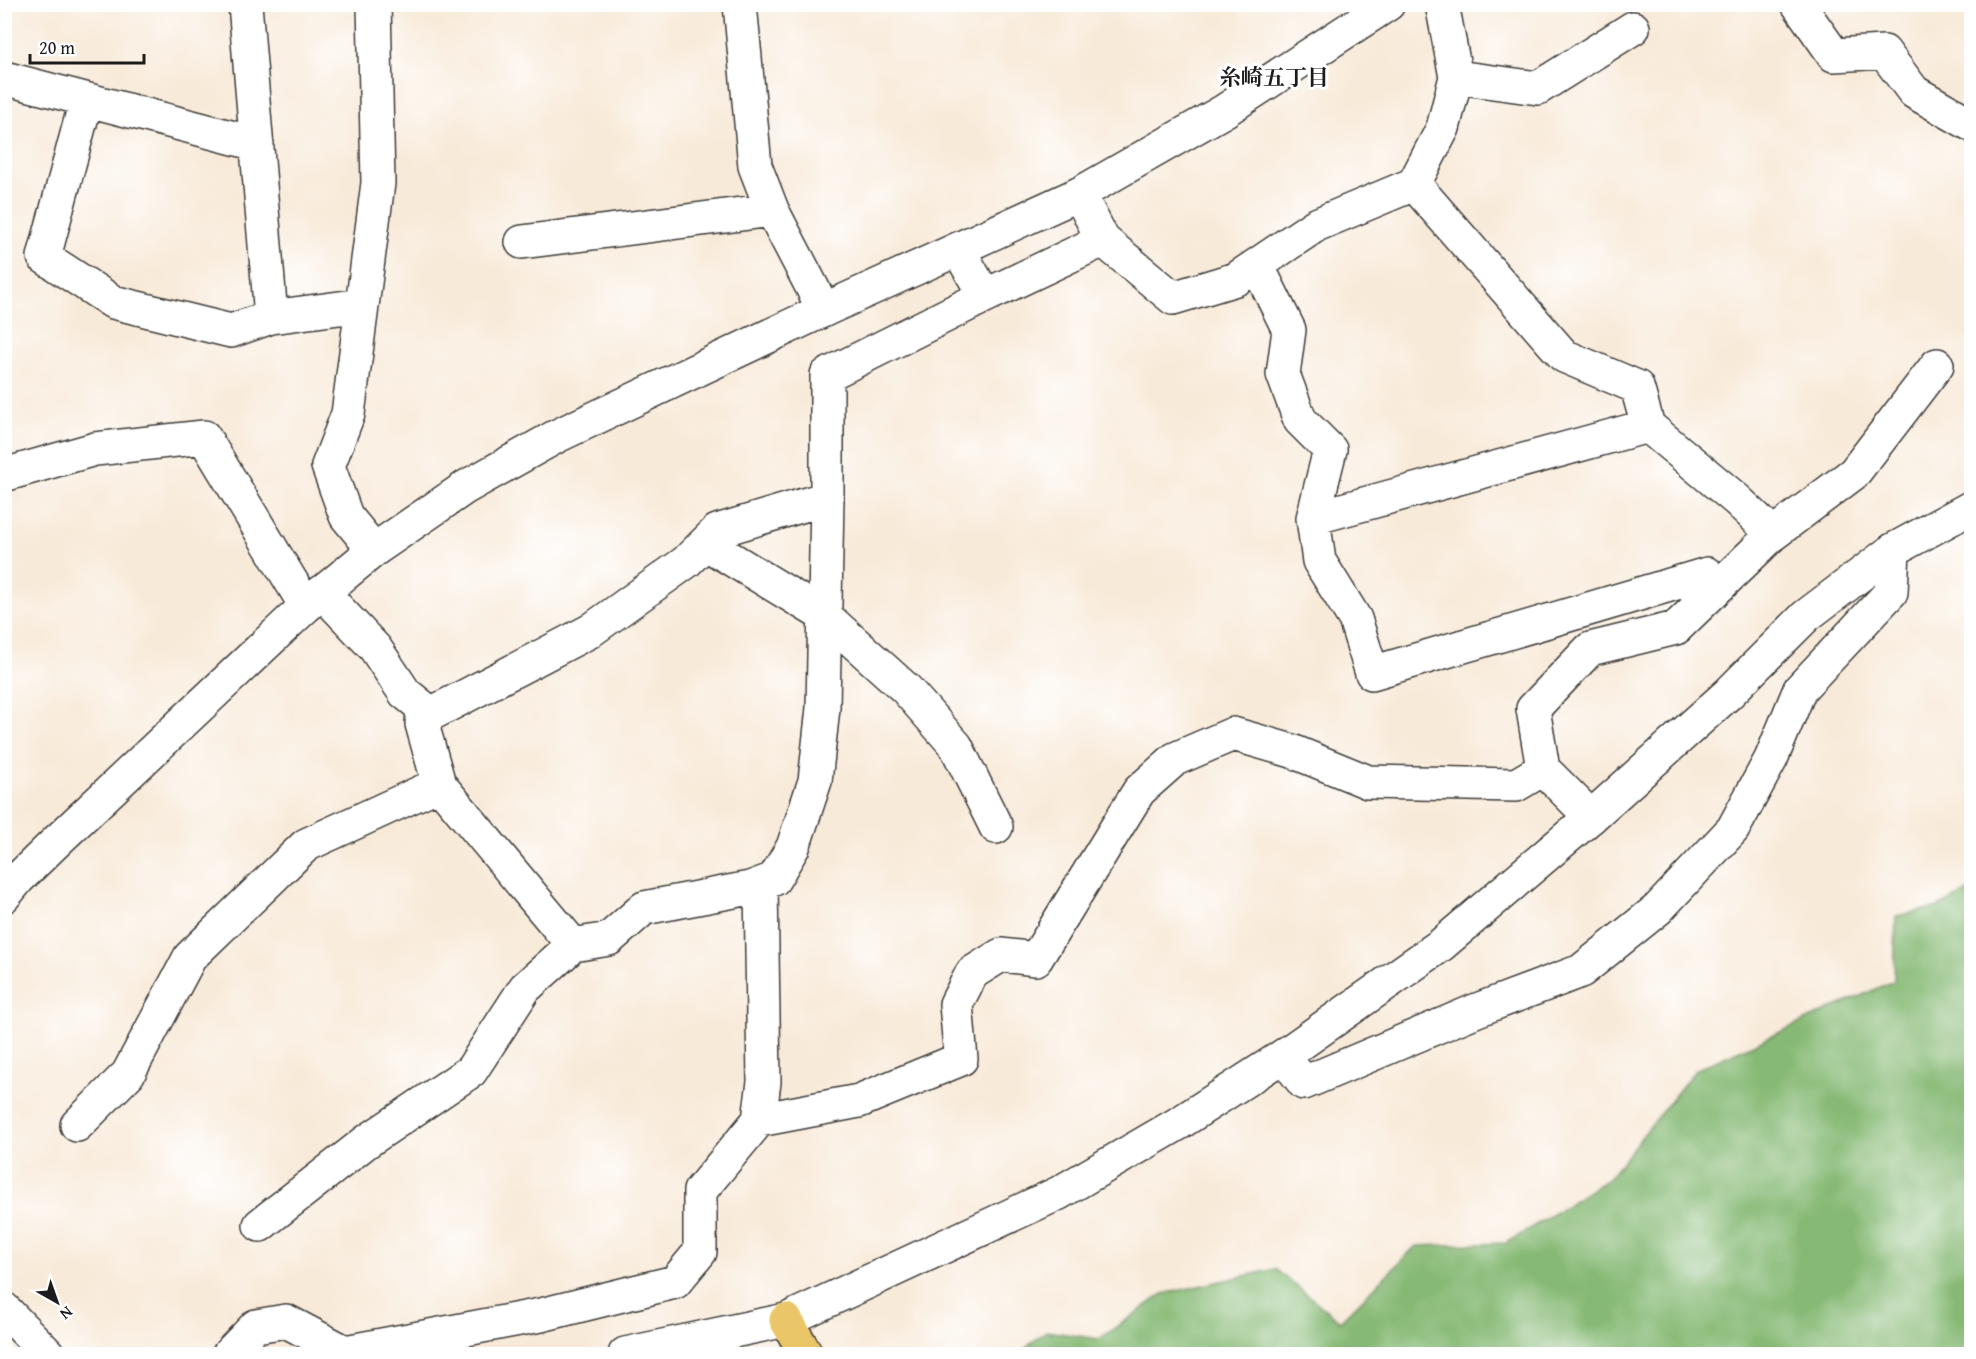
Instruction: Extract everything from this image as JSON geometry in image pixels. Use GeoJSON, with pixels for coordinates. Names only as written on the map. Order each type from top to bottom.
{"type":"FeatureCollection","features":[{"type":"Feature","properties":{"kind":"highway"},"geometry":{"type":"LineString","coordinates":[[786,1320],[788,1354]]}},
{"type":"Feature","properties":{"kind":"highway"},"geometry":{"type":"LineString","coordinates":[[786,1320],[806,1354]]}},
{"type":"Feature","properties":{"kind":"street"},"geometry":{"type":"LineString","coordinates":[[245,4],[271,317]]}},
{"type":"Feature","properties":{"kind":"street"},"geometry":{"type":"LineString","coordinates":[[374,4],[378,183],[348,414],[328,466],[346,516],[374,550]]}},
{"type":"Feature","properties":{"kind":"street"},"geometry":{"type":"LineString","coordinates":[[740,4],[755,166],[772,210],[824,310]]}},
{"type":"Feature","properties":{"kind":"street"},"geometry":{"type":"LineString","coordinates":[[9,879],[314,599],[374,550],[466,487],[557,436],[824,310],[1079,194],[1224,111],[1388,4]]}},
{"type":"Feature","properties":{"kind":"street"},"geometry":{"type":"LineString","coordinates":[[1079,194],[1103,240],[1173,298],[1236,279],[1316,225],[1414,184],[1443,128],[1456,77],[1442,4]]}},
{"type":"Feature","properties":{"kind":"street"},"geometry":{"type":"LineString","coordinates":[[1798,4],[1834,55],[1884,52],[1914,92],[1971,125]]}},
{"type":"Feature","properties":{"kind":"street"},"geometry":{"type":"LineString","coordinates":[[1456,77],[1538,88],[1633,28]]}},
{"type":"Feature","properties":{"kind":"street"},"geometry":{"type":"LineString","coordinates":[[4,78],[257,144]]}},
{"type":"Feature","properties":{"kind":"street"},"geometry":{"type":"LineString","coordinates":[[86,101],[44,258],[113,302],[231,331],[271,317],[362,305]]}},
{"type":"Feature","properties":{"kind":"street"},"geometry":{"type":"LineString","coordinates":[[1414,184],[1564,356],[1637,387],[1648,426],[1737,500],[1773,534]]}},
{"type":"Feature","properties":{"kind":"street"},"geometry":{"type":"LineString","coordinates":[[522,242],[772,210]]}},
{"type":"Feature","properties":{"kind":"street"},"geometry":{"type":"LineString","coordinates":[[261,1225],[366,1142],[471,1071],[525,988],[573,945],[609,939],[644,908],[662,907],[774,879],[793,847],[815,781],[823,708],[827,375],[1103,240]]}},
{"type":"Feature","properties":{"kind":"street"},"geometry":{"type":"LineString","coordinates":[[958,249],[985,296]]}},
{"type":"Feature","properties":{"kind":"street"},"geometry":{"type":"LineString","coordinates":[[1257,265],[1289,330],[1282,374],[1300,420],[1330,450],[1313,518],[1318,561],[1355,619],[1372,673],[1707,574],[1720,585]]}},
{"type":"Feature","properties":{"kind":"street"},"geometry":{"type":"LineString","coordinates":[[1591,817],[1544,769],[1533,709],[1590,649],[1676,628],[1773,534],[1854,473],[1937,365]]}},
{"type":"Feature","properties":{"kind":"street"},"geometry":{"type":"LineString","coordinates":[[1313,518],[1648,426]]}},
{"type":"Feature","properties":{"kind":"street"},"geometry":{"type":"LineString","coordinates":[[4,475],[96,449],[204,437],[314,599],[375,648],[405,693],[431,714],[590,631],[686,562],[717,531],[827,498]]}},
{"type":"Feature","properties":{"kind":"street"},"geometry":{"type":"LineString","coordinates":[[625,1354],[786,1320],[1059,1193],[1181,1122],[1283,1056],[1442,945],[1591,817],[1728,694],[1806,616],[1893,550],[1971,507]]}},
{"type":"Feature","properties":{"kind":"street"},"geometry":{"type":"LineString","coordinates":[[705,543],[825,616],[906,689],[956,746],[996,827]]}},
{"type":"Feature","properties":{"kind":"street"},"geometry":{"type":"LineString","coordinates":[[1283,1056],[1304,1083],[1477,1010],[1581,971],[1658,909],[1733,829],[1771,759],[1800,689],[1891,592],[1893,550]]}},
{"type":"Feature","properties":{"kind":"street"},"geometry":{"type":"LineString","coordinates":[[423,708],[422,724],[439,784],[573,945]]}},
{"type":"Feature","properties":{"kind":"street"},"geometry":{"type":"LineString","coordinates":[[759,1120],[859,1101],[961,1059],[956,1004],[972,973],[1001,956],[1036,959],[1140,791],[1175,759],[1233,734],[1292,751],[1368,782],[1516,785],[1544,769]]}},
{"type":"Feature","properties":{"kind":"street"},"geometry":{"type":"LineString","coordinates":[[77,1125],[129,1074],[190,957],[306,845],[439,784]]}},
{"type":"Feature","properties":{"kind":"street"},"geometry":{"type":"LineString","coordinates":[[229,1354],[256,1326],[285,1321],[345,1352],[541,1315],[675,1282],[700,1252],[700,1191],[759,1120],[764,1082],[761,884]]}},
{"type":"Feature","properties":{"kind":"street"},"geometry":{"type":"LineString","coordinates":[[5,1311],[48,1354]]}},
{"type":"Feature","properties":{"kind":"green space"},"geometry":{"type":"Polygon","coordinates":[[[1971,890],[1971,1354],[1018,1354],[1046,1331],[1099,1339],[1163,1294],[1275,1269],[1340,1321],[1416,1246],[1507,1243],[1608,1179],[1695,1070],[1894,981],[1896,916],[1938,907],[1971,890]]]}},
{"type":"Feature","properties":{"kind":"district","name":"糸崎五丁目"},"geometry":{"type":"Point","coordinates":[1274,77]}}]}
